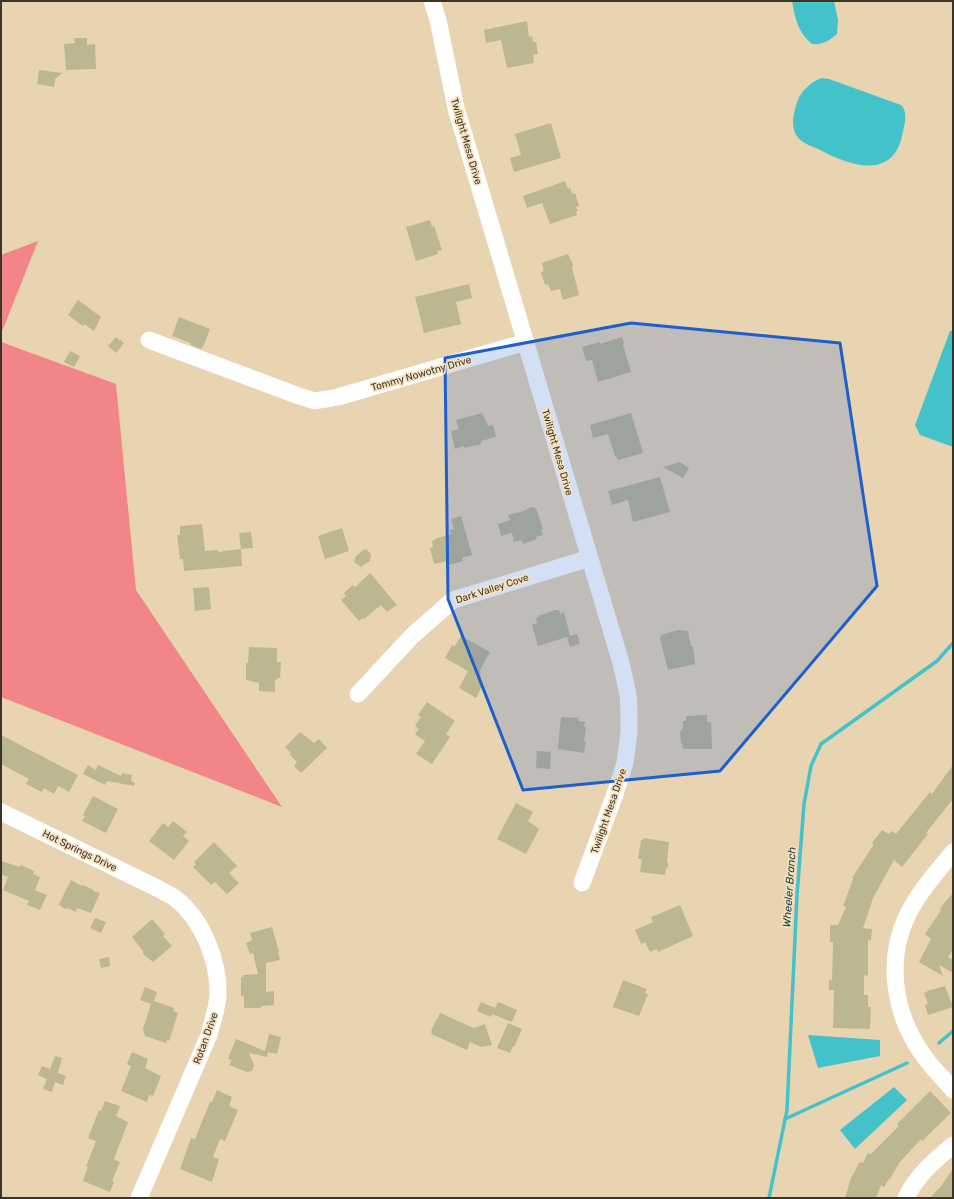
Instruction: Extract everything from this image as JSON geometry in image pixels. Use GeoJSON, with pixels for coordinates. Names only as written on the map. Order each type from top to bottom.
{"type":"FeatureCollection","features":[{"type":"Feature","properties":{"kind":"street","name":"Twilight Mesa Drive"},"geometry":{"type":"LineString","coordinates":[[432,1],[438,20],[456,108],[625,677],[629,705],[628,748],[622,776],[582,883]]}},
{"type":"Feature","properties":{"kind":"street","name":"Twilight Mesa Drive"},"geometry":{"type":"LineString","coordinates":[[438,20],[439,1]]}},
{"type":"Feature","properties":{"kind":"street","name":"Tommy Nowotny Drive"},"geometry":{"type":"LineString","coordinates":[[149,340],[315,401],[338,397],[526,342]]}},
{"type":"Feature","properties":{"kind":"street","name":"Dark Valley Cove"},"geometry":{"type":"LineString","coordinates":[[358,694],[413,635],[453,600],[590,558]]}},
{"type":"Feature","properties":{"kind":"street","name":"Hot Springs Drive"},"geometry":{"type":"LineString","coordinates":[[1,812],[159,888]]}},
{"type":"Feature","properties":{"kind":"street"},"geometry":{"type":"LineString","coordinates":[[953,852],[918,897],[907,915],[896,951],[895,975],[899,1004],[908,1031],[921,1053],[953,1090]]}},
{"type":"Feature","properties":{"kind":"street","name":"Rotan Drive"},"geometry":{"type":"LineString","coordinates":[[139,1198],[209,1035],[218,996],[212,956],[207,942],[198,925],[186,909],[175,898],[159,888]]}},
{"type":"Feature","properties":{"kind":"street"},"geometry":{"type":"LineString","coordinates":[[906,1198],[924,1172],[953,1144]]}},
{"type":"Feature","properties":{"kind":"highlighted area"},"geometry":{"type":"Polygon","coordinates":[[[631,323],[840,343],[877,586],[720,771],[523,790],[448,599],[445,358],[631,323]]]}},
{"type":"Feature","properties":{"kind":"shaded area"},"geometry":{"type":"Polygon","coordinates":[[[38,241],[1,334],[1,255],[38,241]]]}},
{"type":"Feature","properties":{"kind":"shaded area"},"geometry":{"type":"Polygon","coordinates":[[[1,342],[116,384],[136,590],[282,807],[1,697],[1,342]]]}},
{"type":"Feature","properties":{"kind":"water"},"geometry":{"type":"Polygon","coordinates":[[[792,1],[834,1],[838,20],[837,34],[825,42],[812,44],[800,30],[792,1]]]}},
{"type":"Feature","properties":{"kind":"water"},"geometry":{"type":"Polygon","coordinates":[[[822,78],[829,79],[901,105],[905,112],[904,128],[897,150],[889,159],[879,164],[868,166],[856,164],[831,156],[801,141],[795,132],[793,123],[798,100],[808,86],[822,78]]]}},
{"type":"Feature","properties":{"kind":"water"},"geometry":{"type":"Polygon","coordinates":[[[950,331],[953,331],[953,447],[920,435],[915,425],[950,331]]]}},
{"type":"Feature","properties":{"kind":"water"},"geometry":{"type":"Polygon","coordinates":[[[808,1035],[880,1040],[880,1056],[818,1068],[808,1035]]]}},
{"type":"Feature","properties":{"kind":"water"},"geometry":{"type":"Polygon","coordinates":[[[894,1087],[907,1100],[855,1149],[840,1130],[894,1087]]]}},
{"type":"Feature","properties":{"kind":"building"},"geometry":{"type":"Polygon","coordinates":[[[527,21],[529,37],[532,36],[533,42],[536,42],[538,54],[533,55],[534,63],[507,68],[501,40],[486,43],[484,30],[527,21]]]}},
{"type":"Feature","properties":{"kind":"building"},"geometry":{"type":"Polygon","coordinates":[[[74,38],[87,38],[87,45],[95,44],[96,69],[66,70],[64,44],[75,43],[74,38]]]}},
{"type":"Feature","properties":{"kind":"building"},"geometry":{"type":"Polygon","coordinates":[[[39,70],[62,73],[55,79],[54,87],[37,84],[39,70]]]}},
{"type":"Feature","properties":{"kind":"building"},"geometry":{"type":"Polygon","coordinates":[[[551,123],[561,158],[514,172],[510,158],[521,155],[515,134],[551,123]]]}},
{"type":"Feature","properties":{"kind":"building"},"geometry":{"type":"Polygon","coordinates":[[[565,181],[572,194],[575,193],[579,206],[576,207],[578,211],[576,212],[577,215],[550,224],[542,203],[527,208],[523,196],[565,181]]]}},
{"type":"Feature","properties":{"kind":"building"},"geometry":{"type":"Polygon","coordinates":[[[430,220],[432,227],[434,226],[442,250],[437,251],[438,254],[416,261],[406,227],[430,220]]]}},
{"type":"Feature","properties":{"kind":"building"},"geometry":{"type":"Polygon","coordinates":[[[568,254],[573,265],[572,267],[579,295],[563,300],[560,289],[551,291],[548,284],[545,285],[541,272],[544,271],[542,263],[568,254]]]}},
{"type":"Feature","properties":{"kind":"building"},"geometry":{"type":"Polygon","coordinates":[[[469,284],[472,298],[456,302],[461,324],[424,333],[415,297],[469,284]]]}},
{"type":"Feature","properties":{"kind":"building"},"geometry":{"type":"Polygon","coordinates":[[[78,300],[101,317],[94,331],[84,324],[83,326],[68,315],[78,300]]]}},
{"type":"Feature","properties":{"kind":"building"},"geometry":{"type":"Polygon","coordinates":[[[179,317],[210,329],[201,349],[193,346],[190,344],[191,343],[172,336],[179,317]]]}},
{"type":"Feature","properties":{"kind":"building"},"geometry":{"type":"Polygon","coordinates":[[[116,337],[124,343],[116,353],[108,346],[116,337]]]}},
{"type":"Feature","properties":{"kind":"building"},"geometry":{"type":"Polygon","coordinates":[[[622,337],[631,372],[598,382],[592,360],[586,361],[582,347],[600,342],[600,344],[622,337]]]}},
{"type":"Feature","properties":{"kind":"building"},"geometry":{"type":"Polygon","coordinates":[[[70,351],[80,356],[74,367],[64,362],[70,351]]]}},
{"type":"Feature","properties":{"kind":"building"},"geometry":{"type":"Polygon","coordinates":[[[482,413],[488,426],[493,425],[496,437],[481,441],[481,444],[464,448],[464,446],[455,449],[451,431],[459,429],[456,420],[482,413]]]}},
{"type":"Feature","properties":{"kind":"building"},"geometry":{"type":"Polygon","coordinates":[[[631,413],[643,453],[618,460],[615,456],[608,434],[593,438],[590,425],[631,413]]]}},
{"type":"Feature","properties":{"kind":"building"},"geometry":{"type":"Polygon","coordinates":[[[680,462],[689,468],[683,478],[663,467],[680,462]]]}},
{"type":"Feature","properties":{"kind":"building"},"geometry":{"type":"Polygon","coordinates":[[[660,477],[670,512],[633,522],[628,500],[612,505],[608,491],[660,477]]]}},
{"type":"Feature","properties":{"kind":"building"},"geometry":{"type":"Polygon","coordinates":[[[531,507],[536,508],[543,529],[541,530],[543,535],[523,544],[522,540],[514,542],[512,533],[501,536],[498,524],[510,520],[508,515],[524,511],[531,507]]]}},
{"type":"Feature","properties":{"kind":"building"},"geometry":{"type":"Polygon","coordinates":[[[461,516],[472,555],[462,558],[463,561],[449,565],[448,561],[434,564],[430,548],[433,547],[432,541],[451,534],[450,530],[454,529],[451,519],[461,516]]]}},
{"type":"Feature","properties":{"kind":"building"},"geometry":{"type":"Polygon","coordinates":[[[202,524],[205,551],[218,550],[218,552],[241,549],[242,566],[184,571],[183,559],[180,559],[177,535],[180,535],[180,526],[202,524]]]}},
{"type":"Feature","properties":{"kind":"building"},"geometry":{"type":"Polygon","coordinates":[[[342,528],[349,551],[325,559],[318,536],[342,528]]]}},
{"type":"Feature","properties":{"kind":"building"},"geometry":{"type":"Polygon","coordinates":[[[251,532],[253,548],[241,549],[239,533],[251,532]]]}},
{"type":"Feature","properties":{"kind":"building"},"geometry":{"type":"Polygon","coordinates":[[[366,549],[371,554],[370,561],[361,567],[354,562],[356,556],[366,549]]]}},
{"type":"Feature","properties":{"kind":"building"},"geometry":{"type":"Polygon","coordinates":[[[370,573],[397,605],[387,612],[381,605],[364,619],[363,618],[359,621],[341,600],[346,596],[344,593],[353,585],[355,587],[370,573]]]}},
{"type":"Feature","properties":{"kind":"building"},"geometry":{"type":"Polygon","coordinates":[[[209,587],[211,609],[195,611],[193,588],[209,587]]]}},
{"type":"Feature","properties":{"kind":"building"},"geometry":{"type":"Polygon","coordinates":[[[559,610],[560,614],[564,612],[570,636],[577,634],[580,644],[570,647],[567,637],[538,646],[532,625],[537,623],[536,618],[539,617],[538,616],[559,610]]]}},
{"type":"Feature","properties":{"kind":"building"},"geometry":{"type":"Polygon","coordinates":[[[678,630],[688,631],[691,646],[693,647],[695,664],[668,670],[660,638],[661,635],[678,630]]]}},
{"type":"Feature","properties":{"kind":"building"},"geometry":{"type":"Polygon","coordinates":[[[461,636],[490,652],[480,670],[481,688],[476,698],[459,688],[468,671],[445,658],[452,645],[455,646],[461,636]]]}},
{"type":"Feature","properties":{"kind":"building"},"geometry":{"type":"Polygon","coordinates":[[[249,647],[277,648],[277,662],[281,662],[280,678],[275,680],[275,692],[259,691],[259,683],[246,680],[246,663],[248,663],[249,647]]]}},
{"type":"Feature","properties":{"kind":"building"},"geometry":{"type":"Polygon","coordinates":[[[427,702],[455,721],[446,734],[450,737],[432,764],[416,754],[425,741],[415,734],[419,729],[415,726],[421,717],[418,715],[427,702]]]}},
{"type":"Feature","properties":{"kind":"building"},"geometry":{"type":"Polygon","coordinates":[[[707,715],[707,722],[711,722],[712,749],[683,749],[680,731],[682,731],[683,728],[683,721],[686,721],[686,716],[707,715]]]}},
{"type":"Feature","properties":{"kind":"building"},"geometry":{"type":"Polygon","coordinates":[[[561,717],[579,718],[578,721],[585,722],[584,727],[586,727],[584,741],[586,741],[584,753],[558,749],[561,717]]]}},
{"type":"Feature","properties":{"kind":"building"},"geometry":{"type":"Polygon","coordinates":[[[300,732],[314,743],[319,739],[327,748],[301,773],[294,766],[297,762],[289,754],[291,753],[285,747],[300,732]]]}},
{"type":"Feature","properties":{"kind":"building"},"geometry":{"type":"Polygon","coordinates":[[[1,735],[78,775],[69,792],[58,786],[54,794],[44,788],[42,792],[26,784],[29,779],[1,764],[1,735]]]}},
{"type":"Feature","properties":{"kind":"building"},"geometry":{"type":"Polygon","coordinates":[[[537,751],[551,752],[550,769],[536,768],[537,751]]]}},
{"type":"Feature","properties":{"kind":"building"},"geometry":{"type":"Polygon","coordinates":[[[88,765],[96,770],[98,765],[121,776],[122,773],[132,775],[131,781],[135,783],[134,786],[107,781],[105,785],[83,774],[88,765]]]}},
{"type":"Feature","properties":{"kind":"building"},"geometry":{"type":"Polygon","coordinates":[[[953,765],[953,799],[902,867],[894,860],[873,898],[863,928],[872,929],[871,940],[868,940],[868,976],[864,975],[864,995],[868,995],[868,1007],[871,1007],[870,1029],[833,1028],[834,990],[829,990],[829,980],[832,980],[833,942],[830,942],[830,925],[838,925],[846,907],[843,906],[853,879],[852,878],[874,844],[872,843],[882,830],[889,834],[892,831],[896,834],[930,792],[932,794],[953,765]]]}},
{"type":"Feature","properties":{"kind":"building"},"geometry":{"type":"Polygon","coordinates":[[[93,796],[118,809],[106,833],[82,821],[85,816],[83,815],[93,796]]]}},
{"type":"Feature","properties":{"kind":"building"},"geometry":{"type":"Polygon","coordinates":[[[516,803],[533,812],[528,821],[539,829],[526,854],[497,839],[516,803]]]}},
{"type":"Feature","properties":{"kind":"building"},"geometry":{"type":"Polygon","coordinates":[[[173,821],[187,832],[183,836],[189,841],[174,860],[149,841],[163,823],[168,827],[173,821]]]}},
{"type":"Feature","properties":{"kind":"building"},"geometry":{"type":"Polygon","coordinates":[[[643,838],[669,842],[667,861],[668,867],[665,875],[640,872],[642,859],[638,859],[641,840],[643,840],[643,838]]]}},
{"type":"Feature","properties":{"kind":"building"},"geometry":{"type":"Polygon","coordinates":[[[214,842],[237,866],[229,873],[239,883],[227,894],[215,882],[211,885],[193,867],[196,864],[194,862],[214,842]]]}},
{"type":"Feature","properties":{"kind":"building"},"geometry":{"type":"Polygon","coordinates":[[[1,861],[20,867],[21,865],[34,871],[33,874],[40,877],[35,890],[47,895],[40,910],[27,905],[29,901],[3,890],[8,877],[1,874],[1,861]]]}},
{"type":"Feature","properties":{"kind":"building"},"geometry":{"type":"Polygon","coordinates":[[[71,880],[100,893],[91,913],[77,908],[76,912],[68,908],[66,909],[59,904],[71,880]]]}},
{"type":"Feature","properties":{"kind":"building"},"geometry":{"type":"Polygon","coordinates":[[[953,893],[953,950],[948,957],[953,960],[953,973],[939,965],[943,976],[919,962],[931,939],[925,934],[941,910],[942,905],[953,893]]]}},
{"type":"Feature","properties":{"kind":"building"},"geometry":{"type":"Polygon","coordinates":[[[680,905],[693,936],[658,952],[657,949],[650,952],[645,942],[641,944],[635,930],[653,922],[651,917],[680,905]]]}},
{"type":"Feature","properties":{"kind":"building"},"geometry":{"type":"Polygon","coordinates":[[[95,918],[106,922],[101,933],[90,928],[95,918]]]}},
{"type":"Feature","properties":{"kind":"building"},"geometry":{"type":"Polygon","coordinates":[[[152,919],[165,934],[163,936],[172,946],[153,962],[143,954],[143,951],[132,937],[152,919]]]}},
{"type":"Feature","properties":{"kind":"building"},"geometry":{"type":"Polygon","coordinates":[[[272,927],[280,960],[266,963],[266,992],[274,991],[274,1005],[261,1006],[261,1008],[244,1008],[244,996],[241,996],[241,977],[243,977],[243,975],[258,974],[253,953],[250,954],[246,943],[252,940],[250,933],[272,927]]]}},
{"type":"Feature","properties":{"kind":"building"},"geometry":{"type":"Polygon","coordinates":[[[109,957],[110,966],[101,968],[99,959],[109,957]]]}},
{"type":"Feature","properties":{"kind":"building"},"geometry":{"type":"Polygon","coordinates":[[[623,980],[647,989],[645,993],[648,994],[639,1016],[613,1007],[623,980]]]}},
{"type":"Feature","properties":{"kind":"building"},"geometry":{"type":"Polygon","coordinates":[[[945,986],[953,1007],[928,1015],[925,1005],[928,1004],[924,993],[945,986]]]}},
{"type":"Feature","properties":{"kind":"building"},"geometry":{"type":"Polygon","coordinates":[[[145,987],[157,992],[154,1001],[174,1008],[173,1011],[178,1013],[169,1041],[167,1040],[166,1043],[145,1036],[143,1029],[151,1004],[140,1000],[145,987]]]}},
{"type":"Feature","properties":{"kind":"building"},"geometry":{"type":"Polygon","coordinates":[[[481,1002],[495,1008],[491,1017],[477,1011],[481,1002]]]}},
{"type":"Feature","properties":{"kind":"building"},"geometry":{"type":"Polygon","coordinates":[[[498,1002],[517,1010],[512,1022],[492,1014],[498,1002]]]}},
{"type":"Feature","properties":{"kind":"building"},"geometry":{"type":"Polygon","coordinates":[[[440,1013],[474,1028],[485,1024],[492,1045],[481,1047],[470,1042],[467,1050],[431,1034],[440,1013]]]}},
{"type":"Feature","properties":{"kind":"building"},"geometry":{"type":"Polygon","coordinates":[[[508,1023],[522,1029],[510,1053],[497,1048],[508,1023]]]}},
{"type":"Feature","properties":{"kind":"building"},"geometry":{"type":"Polygon","coordinates":[[[269,1034],[281,1037],[277,1054],[268,1052],[267,1057],[249,1053],[254,1065],[252,1071],[247,1072],[229,1065],[232,1060],[228,1059],[236,1039],[265,1051],[269,1034]]]}},
{"type":"Feature","properties":{"kind":"building"},"geometry":{"type":"Polygon","coordinates":[[[132,1052],[148,1059],[145,1068],[161,1076],[153,1096],[149,1095],[147,1102],[121,1091],[131,1066],[127,1064],[132,1052]]]}},
{"type":"Feature","properties":{"kind":"building"},"geometry":{"type":"Polygon","coordinates":[[[55,1056],[62,1058],[58,1073],[66,1076],[63,1085],[55,1082],[52,1092],[43,1089],[47,1079],[38,1075],[42,1066],[50,1069],[55,1056]]]}},
{"type":"Feature","properties":{"kind":"building"},"geometry":{"type":"Polygon","coordinates":[[[217,1090],[232,1097],[229,1106],[238,1110],[225,1141],[220,1139],[213,1157],[219,1159],[212,1182],[180,1169],[191,1138],[195,1139],[210,1102],[212,1102],[217,1090]]]}},
{"type":"Feature","properties":{"kind":"building"},"geometry":{"type":"Polygon","coordinates":[[[930,1091],[951,1113],[922,1141],[921,1139],[899,1163],[884,1187],[881,1185],[876,1198],[845,1198],[851,1178],[860,1162],[863,1163],[868,1153],[871,1154],[899,1126],[897,1124],[930,1091]]]}},
{"type":"Feature","properties":{"kind":"building"},"geometry":{"type":"Polygon","coordinates":[[[105,1101],[120,1106],[116,1116],[128,1122],[114,1159],[120,1162],[112,1181],[114,1182],[110,1192],[83,1181],[88,1167],[86,1167],[96,1141],[88,1138],[99,1110],[101,1111],[105,1101]]]}},
{"type":"Feature","properties":{"kind":"building"},"geometry":{"type":"Polygon","coordinates":[[[953,1169],[953,1198],[930,1198],[941,1186],[953,1169]]]}},
{"type":"Feature","properties":{"kind":"waterway","name":"Wheeler Branch"},"geometry":{"type":"LineString","coordinates":[[769,1198],[787,1110],[797,895],[804,804],[811,766],[821,744],[937,661],[953,643]]}},
{"type":"Feature","properties":{"kind":"waterway"},"geometry":{"type":"LineString","coordinates":[[939,1043],[953,1031]]}},
{"type":"Feature","properties":{"kind":"waterway"},"geometry":{"type":"LineString","coordinates":[[785,1119],[907,1063]]}}]}
